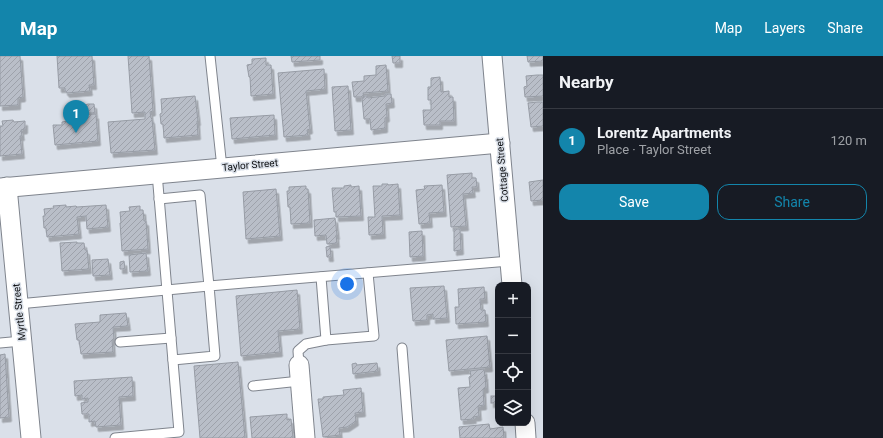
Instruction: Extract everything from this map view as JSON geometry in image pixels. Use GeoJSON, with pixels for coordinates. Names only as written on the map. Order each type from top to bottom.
{"type":"FeatureCollection","features":[{"type":"Feature","properties":{"kind":"street","name":"Cottage Street"},"geometry":{"type":"LineString","coordinates":[[492,56],[512,282]]}},
{"type":"Feature","properties":{"kind":"street","name":"Taylor Street"},"geometry":{"type":"LineString","coordinates":[[3,187],[500,143]]}},
{"type":"Feature","properties":{"kind":"street","name":"Myrtle Street"},"geometry":{"type":"LineString","coordinates":[[3,187],[18,304],[31,438]]}},
{"type":"Feature","properties":{"kind":"street"},"geometry":{"type":"LineString","coordinates":[[300,373],[305,438]]}},
{"type":"Feature","properties":{"kind":"street"},"geometry":{"type":"LineString","coordinates":[[525,426],[526,438]]}},
{"type":"Feature","properties":{"kind":"lane"},"geometry":{"type":"LineString","coordinates":[[210,56],[222,168]]}},
{"type":"Feature","properties":{"kind":"lane"},"geometry":{"type":"LineString","coordinates":[[115,438],[179,435],[157,174]]}},
{"type":"Feature","properties":{"kind":"lane"},"geometry":{"type":"LineString","coordinates":[[159,199],[200,196],[209,286],[215,356],[173,360]]}},
{"type":"Feature","properties":{"kind":"lane"},"geometry":{"type":"LineString","coordinates":[[18,304],[209,286],[510,261]]}},
{"type":"Feature","properties":{"kind":"lane"},"geometry":{"type":"LineString","coordinates":[[253,386],[300,373],[298,351],[306,344],[326,340],[374,336],[368,273]]}},
{"type":"Feature","properties":{"kind":"lane"},"geometry":{"type":"LineString","coordinates":[[321,277],[326,340]]}},
{"type":"Feature","properties":{"kind":"lane"},"geometry":{"type":"LineString","coordinates":[[120,342],[171,338]]}},
{"type":"Feature","properties":{"kind":"lane"},"geometry":{"type":"LineString","coordinates":[[0,343],[22,341]]}},
{"type":"Feature","properties":{"kind":"lane"},"geometry":{"type":"LineString","coordinates":[[402,348],[409,438]]}},
{"type":"Feature","properties":{"kind":"building"},"geometry":{"type":"Polygon","coordinates":[[[0,56],[20,56],[23,97],[18,98],[18,105],[0,106],[0,56]]]}},
{"type":"Feature","properties":{"kind":"building"},"geometry":{"type":"Polygon","coordinates":[[[57,56],[92,56],[94,85],[89,85],[90,91],[67,93],[65,88],[59,88],[57,56]]]}},
{"type":"Feature","properties":{"kind":"building"},"geometry":{"type":"Polygon","coordinates":[[[128,56],[149,56],[153,111],[150,112],[155,150],[111,153],[108,122],[145,119],[145,112],[132,113],[128,56]]]}},
{"type":"Feature","properties":{"kind":"building"},"geometry":{"type":"Polygon","coordinates":[[[291,56],[320,56],[320,60],[292,62],[291,56]]]}},
{"type":"Feature","properties":{"kind":"building"},"geometry":{"type":"Polygon","coordinates":[[[392,56],[400,56],[400,63],[393,63],[392,56]]]}},
{"type":"Feature","properties":{"kind":"building"},"geometry":{"type":"Polygon","coordinates":[[[527,56],[543,56],[543,61],[528,62],[527,56]]]}},
{"type":"Feature","properties":{"kind":"building"},"geometry":{"type":"Polygon","coordinates":[[[266,58],[266,65],[271,65],[273,94],[251,96],[250,77],[247,65],[252,64],[252,59],[266,58]]]}},
{"type":"Feature","properties":{"kind":"building"},"geometry":{"type":"Polygon","coordinates":[[[386,65],[388,91],[363,93],[364,97],[354,97],[352,82],[364,81],[364,76],[376,75],[376,66],[386,65]]]}},
{"type":"Feature","properties":{"kind":"building"},"geometry":{"type":"Polygon","coordinates":[[[324,69],[325,89],[306,91],[310,129],[307,130],[308,135],[284,137],[278,73],[324,69]]]}},
{"type":"Feature","properties":{"kind":"building"},"geometry":{"type":"Polygon","coordinates":[[[543,75],[543,96],[525,97],[524,87],[527,86],[526,76],[543,75]]]}},
{"type":"Feature","properties":{"kind":"building"},"geometry":{"type":"Polygon","coordinates":[[[440,77],[441,92],[449,91],[449,97],[453,97],[454,121],[440,121],[440,125],[424,125],[423,110],[431,110],[431,100],[428,100],[428,87],[431,87],[431,78],[440,77]]]}},
{"type":"Feature","properties":{"kind":"building"},"geometry":{"type":"Polygon","coordinates":[[[348,86],[351,130],[335,131],[332,87],[348,86]]]}},
{"type":"Feature","properties":{"kind":"building"},"geometry":{"type":"Polygon","coordinates":[[[385,94],[391,94],[392,103],[386,104],[387,117],[385,118],[385,128],[371,130],[370,119],[364,119],[362,98],[364,98],[364,96],[367,96],[368,98],[385,96],[385,94]]]}},
{"type":"Feature","properties":{"kind":"building"},"geometry":{"type":"Polygon","coordinates":[[[195,96],[198,135],[164,138],[163,124],[161,124],[160,114],[162,113],[161,99],[195,96]]]}},
{"type":"Feature","properties":{"kind":"building"},"geometry":{"type":"Polygon","coordinates":[[[543,102],[543,126],[531,127],[528,103],[543,102]]]}},
{"type":"Feature","properties":{"kind":"building"},"geometry":{"type":"Polygon","coordinates":[[[94,104],[95,113],[86,113],[85,105],[94,104]]]}},
{"type":"Feature","properties":{"kind":"building"},"geometry":{"type":"Polygon","coordinates":[[[96,114],[98,141],[55,145],[53,125],[62,125],[62,122],[78,119],[77,115],[96,114]]]}},
{"type":"Feature","properties":{"kind":"building"},"geometry":{"type":"Polygon","coordinates":[[[274,115],[275,135],[232,139],[230,118],[274,115]]]}},
{"type":"Feature","properties":{"kind":"building"},"geometry":{"type":"Polygon","coordinates":[[[13,120],[14,122],[25,121],[25,129],[21,130],[22,136],[20,136],[22,154],[0,156],[0,126],[3,126],[2,121],[13,120]]]}},
{"type":"Feature","properties":{"kind":"building"},"geometry":{"type":"Polygon","coordinates":[[[472,173],[472,178],[476,178],[477,187],[472,187],[473,193],[463,194],[466,226],[451,227],[447,175],[472,173]]]}},
{"type":"Feature","properties":{"kind":"building"},"geometry":{"type":"Polygon","coordinates":[[[543,180],[543,200],[531,201],[529,182],[543,180]]]}},
{"type":"Feature","properties":{"kind":"building"},"geometry":{"type":"Polygon","coordinates":[[[382,184],[398,184],[400,215],[382,216],[383,234],[369,235],[368,217],[375,217],[373,186],[382,186],[382,184]]]}},
{"type":"Feature","properties":{"kind":"building"},"geometry":{"type":"Polygon","coordinates":[[[351,185],[351,187],[359,186],[361,216],[336,217],[336,212],[334,212],[332,188],[344,188],[344,186],[351,185]]]}},
{"type":"Feature","properties":{"kind":"building"},"geometry":{"type":"Polygon","coordinates":[[[442,185],[444,212],[429,213],[430,223],[419,224],[416,190],[425,189],[424,186],[442,185]]]}},
{"type":"Feature","properties":{"kind":"building"},"geometry":{"type":"Polygon","coordinates":[[[306,186],[306,189],[308,189],[310,223],[291,224],[287,191],[289,191],[289,187],[306,186]]]}},
{"type":"Feature","properties":{"kind":"building"},"geometry":{"type":"Polygon","coordinates":[[[276,189],[280,236],[246,239],[243,192],[276,189]]]}},
{"type":"Feature","properties":{"kind":"building"},"geometry":{"type":"Polygon","coordinates":[[[66,205],[66,207],[77,207],[106,205],[108,227],[87,229],[86,216],[77,217],[79,234],[47,237],[46,228],[44,228],[44,209],[54,208],[53,206],[66,205]]]}},
{"type":"Feature","properties":{"kind":"building"},"geometry":{"type":"Polygon","coordinates":[[[140,206],[140,210],[143,210],[144,221],[146,221],[148,249],[122,251],[120,212],[130,211],[129,207],[140,206]]]}},
{"type":"Feature","properties":{"kind":"building"},"geometry":{"type":"Polygon","coordinates":[[[335,218],[337,243],[327,244],[326,235],[315,236],[314,220],[335,218]]]}},
{"type":"Feature","properties":{"kind":"building"},"geometry":{"type":"Polygon","coordinates":[[[454,229],[460,229],[461,250],[454,251],[454,229]]]}},
{"type":"Feature","properties":{"kind":"building"},"geometry":{"type":"Polygon","coordinates":[[[422,231],[423,256],[410,257],[409,232],[422,231]]]}},
{"type":"Feature","properties":{"kind":"building"},"geometry":{"type":"Polygon","coordinates":[[[60,243],[84,243],[85,250],[87,250],[89,269],[62,271],[60,243]]]}},
{"type":"Feature","properties":{"kind":"building"},"geometry":{"type":"Polygon","coordinates":[[[330,246],[331,257],[327,257],[326,247],[330,246]]]}},
{"type":"Feature","properties":{"kind":"building"},"geometry":{"type":"Polygon","coordinates":[[[146,253],[148,271],[130,272],[129,255],[146,253]]]}},
{"type":"Feature","properties":{"kind":"building"},"geometry":{"type":"Polygon","coordinates":[[[108,259],[110,275],[93,276],[92,260],[108,259]]]}},
{"type":"Feature","properties":{"kind":"building"},"geometry":{"type":"Polygon","coordinates":[[[124,261],[125,269],[120,269],[120,262],[124,261]]]}},
{"type":"Feature","properties":{"kind":"building"},"geometry":{"type":"Polygon","coordinates":[[[444,286],[447,318],[433,319],[433,314],[427,315],[427,320],[413,321],[410,288],[444,286]]]}},
{"type":"Feature","properties":{"kind":"building"},"geometry":{"type":"Polygon","coordinates":[[[484,287],[485,299],[480,299],[481,310],[485,310],[486,322],[456,324],[455,307],[459,307],[458,289],[484,287]]]}},
{"type":"Feature","properties":{"kind":"building"},"geometry":{"type":"Polygon","coordinates":[[[297,290],[300,329],[278,331],[280,352],[241,356],[236,296],[297,290]]]}},
{"type":"Feature","properties":{"kind":"building"},"geometry":{"type":"Polygon","coordinates":[[[126,313],[128,326],[113,327],[113,352],[81,354],[75,324],[100,322],[100,315],[126,313]]]}},
{"type":"Feature","properties":{"kind":"building"},"geometry":{"type":"Polygon","coordinates":[[[487,336],[490,367],[449,371],[446,340],[487,336]]]}},
{"type":"Feature","properties":{"kind":"building"},"geometry":{"type":"Polygon","coordinates":[[[5,354],[9,417],[0,418],[0,355],[5,354]]]}},
{"type":"Feature","properties":{"kind":"building"},"geometry":{"type":"Polygon","coordinates":[[[238,362],[245,438],[200,438],[194,366],[238,362]]]}},
{"type":"Feature","properties":{"kind":"building"},"geometry":{"type":"Polygon","coordinates":[[[356,363],[357,365],[377,363],[378,371],[353,374],[352,364],[356,363]]]}},
{"type":"Feature","properties":{"kind":"building"},"geometry":{"type":"Polygon","coordinates":[[[484,369],[486,388],[483,389],[484,405],[478,406],[479,416],[473,417],[474,419],[461,420],[458,388],[470,387],[470,371],[484,369]]]}},
{"type":"Feature","properties":{"kind":"building"},"geometry":{"type":"Polygon","coordinates":[[[132,377],[133,396],[119,397],[121,425],[96,427],[95,421],[89,422],[89,414],[82,414],[81,403],[88,402],[88,398],[82,399],[82,395],[75,396],[74,381],[132,377]]]}},
{"type":"Feature","properties":{"kind":"building"},"geometry":{"type":"Polygon","coordinates":[[[361,388],[363,412],[355,413],[356,421],[347,427],[339,428],[340,435],[323,437],[318,399],[323,399],[323,397],[344,395],[343,390],[361,388]]]}},
{"type":"Feature","properties":{"kind":"building"},"geometry":{"type":"Polygon","coordinates":[[[491,396],[495,396],[495,403],[491,403],[491,396]]]}},
{"type":"Feature","properties":{"kind":"building"},"geometry":{"type":"Polygon","coordinates":[[[287,414],[287,420],[291,419],[293,438],[252,438],[250,417],[287,414]]]}},
{"type":"Feature","properties":{"kind":"building"},"geometry":{"type":"Polygon","coordinates":[[[489,424],[490,429],[503,427],[504,438],[460,438],[459,427],[489,424]]]}},
{"type":"Feature","properties":{"kind":"place","name":"Lorentz Apartments"},"geometry":{"type":"Point","coordinates":[76,133]}}]}
